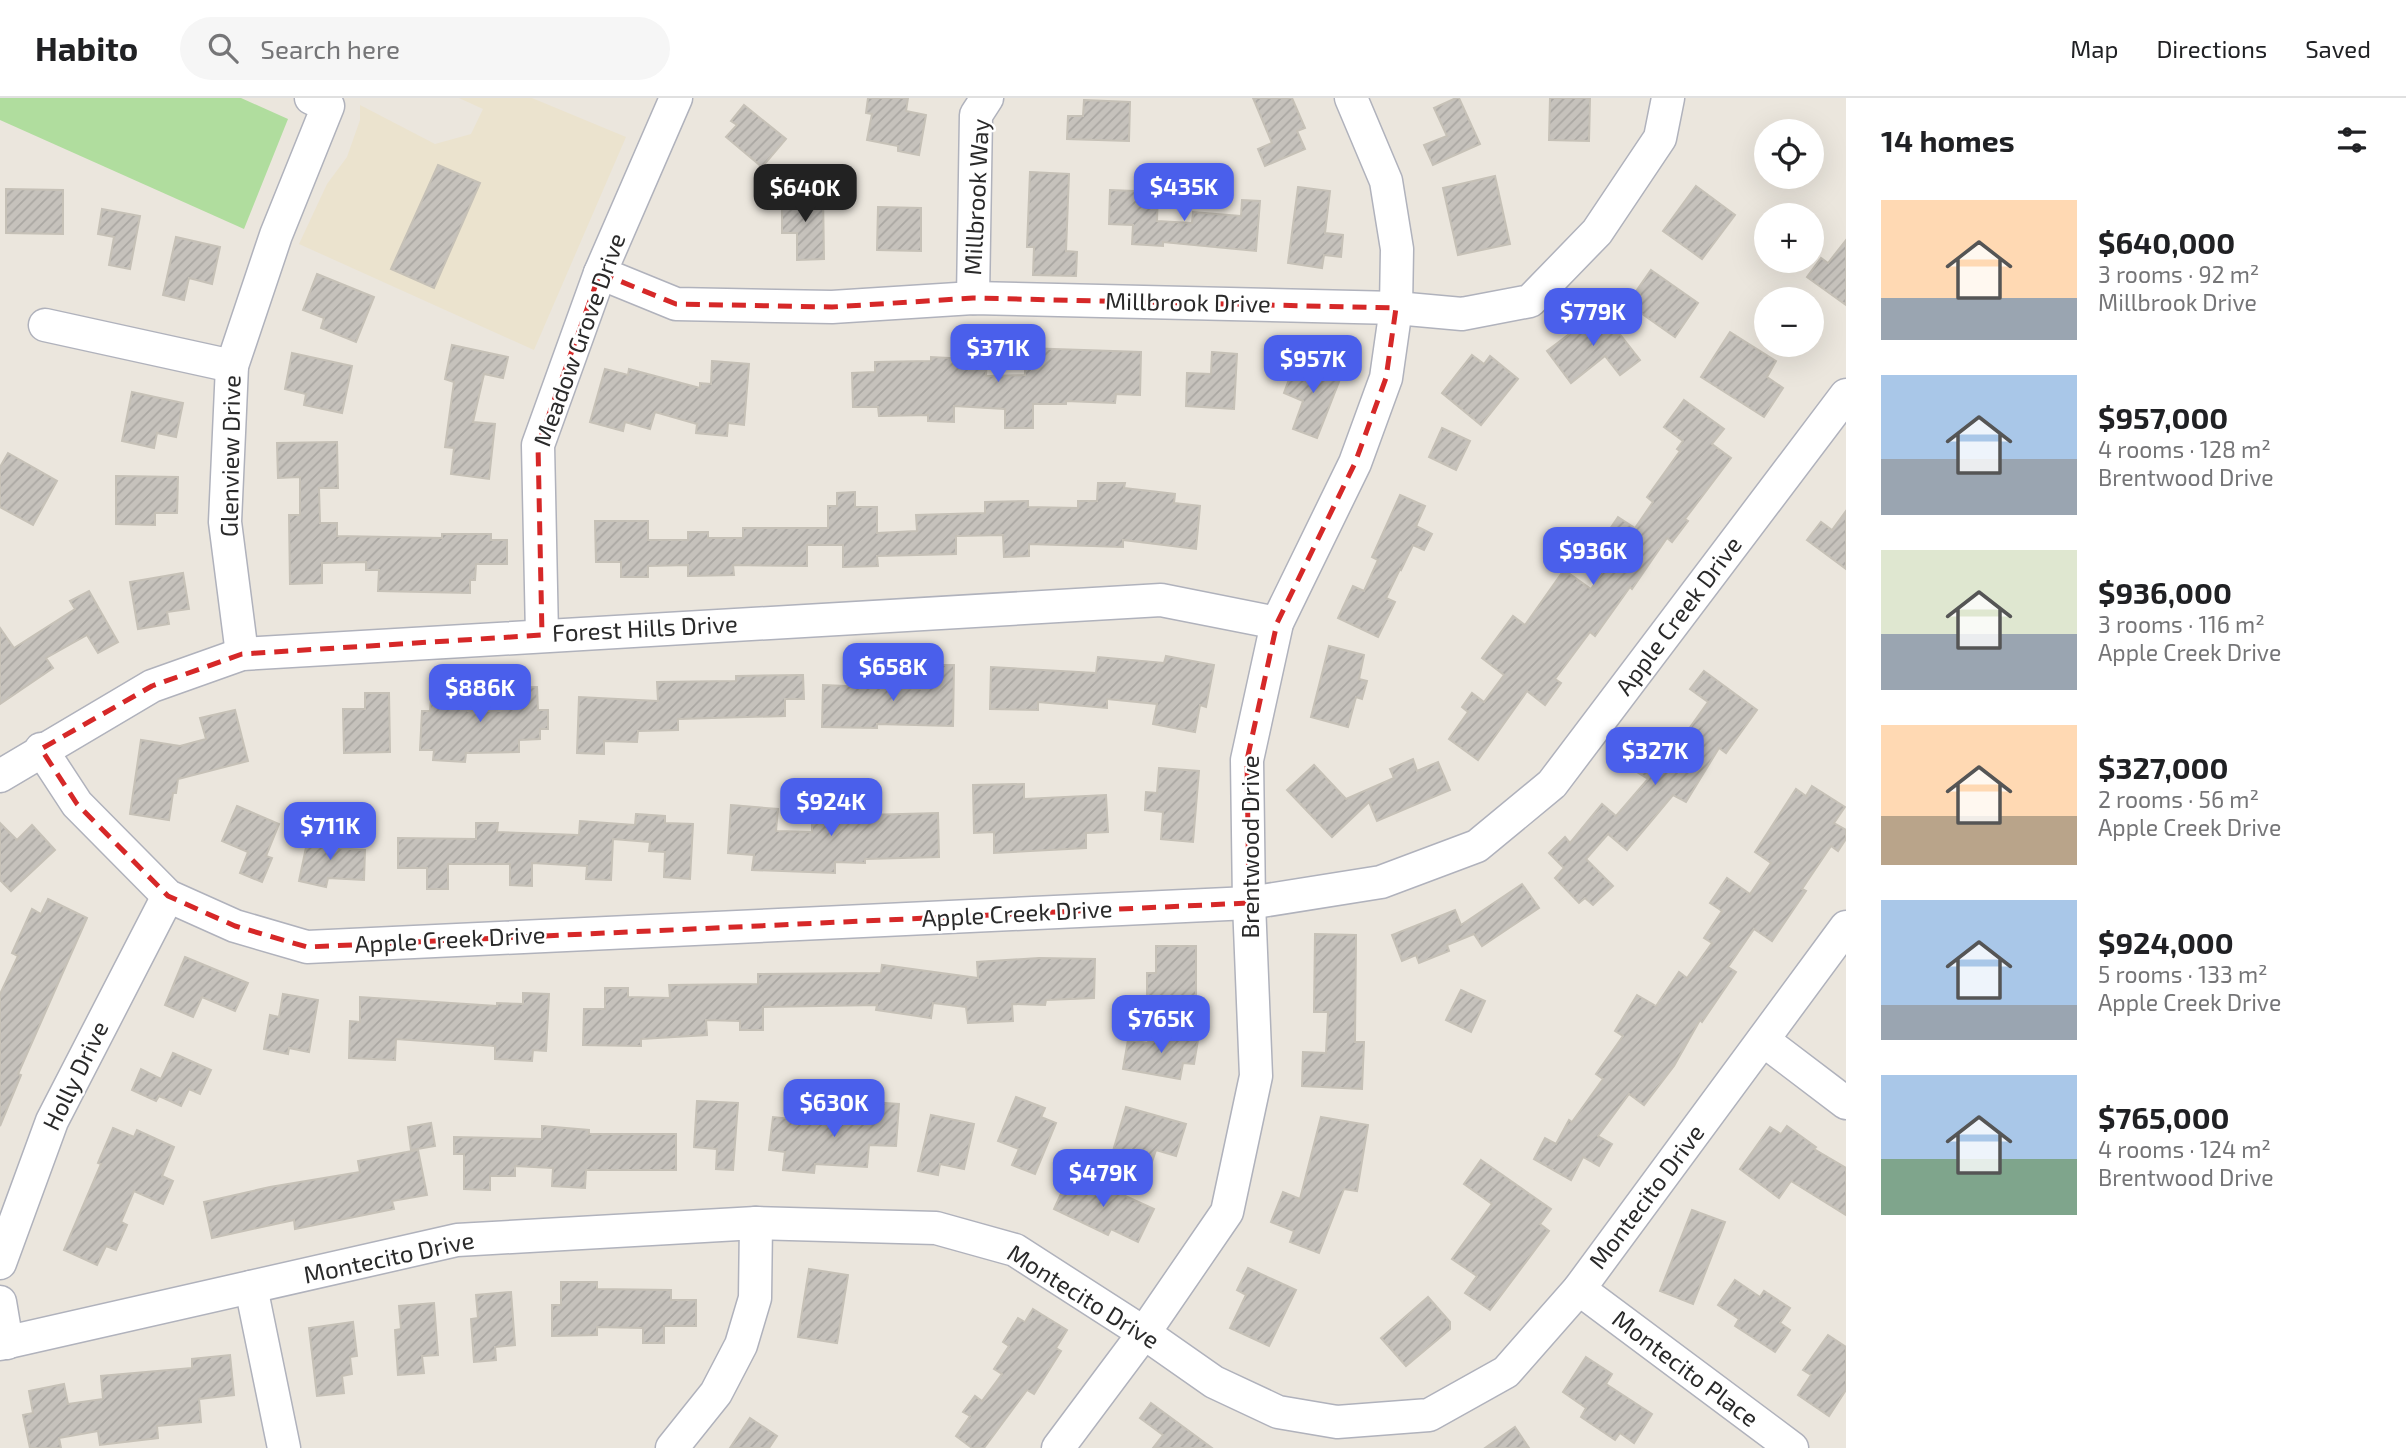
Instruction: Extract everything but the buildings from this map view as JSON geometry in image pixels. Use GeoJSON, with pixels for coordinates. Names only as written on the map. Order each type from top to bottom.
{"type":"FeatureCollection","features":[{"type":"Feature","properties":{"kind":"street","name":"Meadow Grove Drive"},"geometry":{"type":"LineString","coordinates":[[542,635],[538,445],[600,273],[676,98]]}},
{"type":"Feature","properties":{"kind":"street","name":"Millbrook Way"},"geometry":{"type":"LineString","coordinates":[[973,298],[976,115],[987,98]]}},
{"type":"Feature","properties":{"kind":"street","name":"Brentwood Drive"},"geometry":{"type":"LineString","coordinates":[[1058,1448],[1144,1333],[1227,1212],[1256,1076],[1247,760],[1277,622],[1355,463],[1386,379],[1396,308],[1397,249],[1386,181],[1351,98]]}},
{"type":"Feature","properties":{"kind":"street","name":"Millbrook Drive"},"geometry":{"type":"LineString","coordinates":[[600,273],[676,304],[832,307],[973,298],[1396,308],[1462,314],[1530,301],[1597,232],[1660,138],[1668,98]]}},
{"type":"Feature","properties":{"kind":"street","name":"Glenview Drive"},"geometry":{"type":"LineString","coordinates":[[242,654],[225,522],[232,366],[320,102]]}},
{"type":"Feature","properties":{"kind":"street"},"geometry":{"type":"LineString","coordinates":[[45,324],[232,366]]}},
{"type":"Feature","properties":{"kind":"street","name":"Apple Creek Drive"},"geometry":{"type":"LineString","coordinates":[[41,749],[77,804],[168,896],[235,926],[307,947],[1249,903],[1381,882],[1477,846],[1552,784],[1846,395]]}},
{"type":"Feature","properties":{"kind":"street","name":"Forest Hills Drive"},"geometry":{"type":"LineString","coordinates":[[0,776],[41,749],[152,686],[242,654],[1161,600],[1277,622]]}},
{"type":"Feature","properties":{"kind":"street","name":"Holly Drive"},"geometry":{"type":"LineString","coordinates":[[0,1263],[52,1121],[168,896]]}},
{"type":"Feature","properties":{"kind":"street","name":"Montecito Drive"},"geometry":{"type":"LineString","coordinates":[[3,1343],[457,1240],[756,1223],[936,1228],[1015,1250],[1144,1333],[1214,1382],[1278,1412],[1337,1435],[1429,1415],[1506,1372],[1579,1289],[1846,927]]}},
{"type":"Feature","properties":{"kind":"street"},"geometry":{"type":"LineString","coordinates":[[1763,1040],[1846,1103]]}},
{"type":"Feature","properties":{"kind":"street"},"geometry":{"type":"LineString","coordinates":[[672,1448],[716,1393],[741,1345],[755,1298],[756,1223]]}},
{"type":"Feature","properties":{"kind":"street"},"geometry":{"type":"LineString","coordinates":[[251,1287],[284,1448]]}},
{"type":"Feature","properties":{"kind":"street","name":"Montecito Place"},"geometry":{"type":"LineString","coordinates":[[1579,1289],[1791,1448]]}},
{"type":"Feature","properties":{"kind":"street"},"geometry":{"type":"LineString","coordinates":[[0,1302],[3,1343]]}},
{"type":"Feature","properties":{"kind":"highlighted area"},"geometry":{"type":"Polygon","coordinates":[[[600,273],[676,304],[832,307],[973,298],[1396,308],[1386,378],[1355,463],[1277,623],[1247,760],[1249,903],[307,947],[235,926],[168,896],[77,804],[41,749],[152,686],[242,654],[542,635],[538,445],[600,273]]]}},
{"type":"Feature","properties":{"kind":"shaded area"},"geometry":{"type":"Polygon","coordinates":[[[459,98],[532,98],[626,137],[534,350],[299,244],[327,184],[347,157],[360,120],[360,105],[435,144],[471,134],[483,109],[459,98]]]}},
{"type":"Feature","properties":{"kind":"green space"},"geometry":{"type":"Polygon","coordinates":[[[0,98],[241,98],[288,119],[244,229],[0,120],[0,98]]]}}]}
